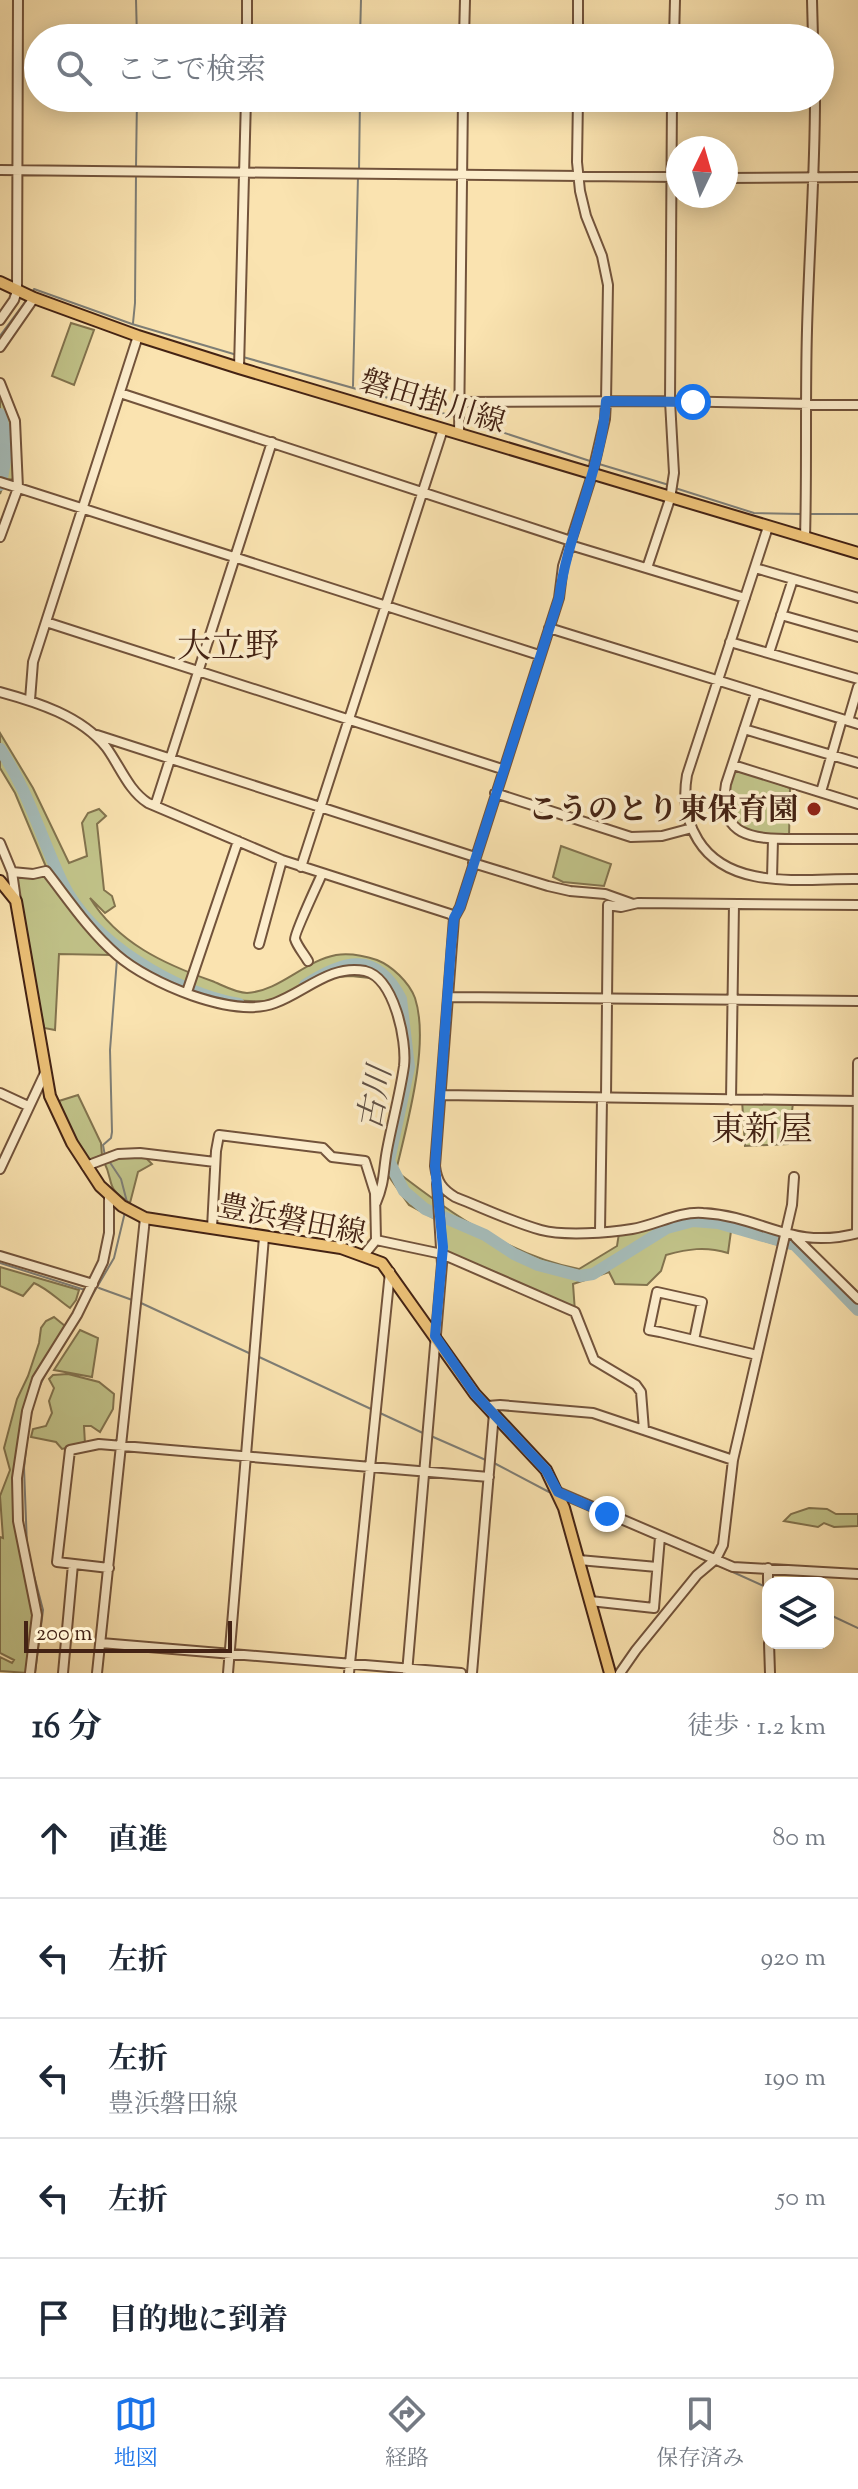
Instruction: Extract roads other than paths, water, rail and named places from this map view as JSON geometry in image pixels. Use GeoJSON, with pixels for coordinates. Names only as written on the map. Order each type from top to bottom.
{"type":"FeatureCollection","features":[{"type":"Feature","properties":{"kind":"main road","name":"磐田掛川線"},"geometry":{"type":"LineString","coordinates":[[0,282],[34,298],[138,336],[239,368],[858,553]]}},
{"type":"Feature","properties":{"kind":"main road","name":"豊浜磐田線"},"geometry":{"type":"LineString","coordinates":[[0,881],[16,901],[45,1073],[57,1112],[86,1166],[109,1197],[145,1218],[341,1248],[382,1263],[475,1394],[546,1470],[558,1492],[610,1673]]}},
{"type":"Feature","properties":{"kind":"street"},"geometry":{"type":"LineString","coordinates":[[0,320],[17,291],[18,0]]}},
{"type":"Feature","properties":{"kind":"street"},"geometry":{"type":"LineString","coordinates":[[247,0],[247,24]]}},
{"type":"Feature","properties":{"kind":"street"},"geometry":{"type":"LineString","coordinates":[[464,24],[465,0]]}},
{"type":"Feature","properties":{"kind":"street"},"geometry":{"type":"LineString","coordinates":[[578,0],[578,24]]}},
{"type":"Feature","properties":{"kind":"street"},"geometry":{"type":"LineString","coordinates":[[674,24],[675,0]]}},
{"type":"Feature","properties":{"kind":"street"},"geometry":{"type":"LineString","coordinates":[[812,0],[813,24]]}},
{"type":"Feature","properties":{"kind":"street"},"geometry":{"type":"LineString","coordinates":[[239,368],[246,112]]}},
{"type":"Feature","properties":{"kind":"street"},"geometry":{"type":"LineString","coordinates":[[459,434],[463,112]]}},
{"type":"Feature","properties":{"kind":"street"},"geometry":{"type":"LineString","coordinates":[[407,1671],[442,1254],[435,1166],[454,918],[559,598],[563,566],[592,475],[605,419],[608,285],[602,256],[586,216],[578,176],[578,112]]}},
{"type":"Feature","properties":{"kind":"street"},"geometry":{"type":"LineString","coordinates":[[673,112],[673,136]]}},
{"type":"Feature","properties":{"kind":"street"},"geometry":{"type":"LineString","coordinates":[[805,538],[808,295],[815,112]]}},
{"type":"Feature","properties":{"kind":"street"},"geometry":{"type":"LineString","coordinates":[[0,170],[666,177]]}},
{"type":"Feature","properties":{"kind":"street"},"geometry":{"type":"LineString","coordinates":[[738,178],[858,177]]}},
{"type":"Feature","properties":{"kind":"street"},"geometry":{"type":"LineString","coordinates":[[647,568],[670,499],[674,473],[670,401],[674,208]]}},
{"type":"Feature","properties":{"kind":"street"},"geometry":{"type":"LineString","coordinates":[[0,347],[34,298]]}},
{"type":"Feature","properties":{"kind":"street"},"geometry":{"type":"LineString","coordinates":[[30,700],[33,662],[138,336]]}},
{"type":"Feature","properties":{"kind":"street"},"geometry":{"type":"LineString","coordinates":[[0,383],[15,421],[18,488],[0,537]]}},
{"type":"Feature","properties":{"kind":"street"},"geometry":{"type":"LineString","coordinates":[[120,393],[745,598]]}},
{"type":"Feature","properties":{"kind":"street"},"geometry":{"type":"LineString","coordinates":[[460,402],[670,401],[858,405]]}},
{"type":"Feature","properties":{"kind":"street"},"geometry":{"type":"LineString","coordinates":[[301,867],[443,429]]}},
{"type":"Feature","properties":{"kind":"street"},"geometry":{"type":"LineString","coordinates":[[155,806],[272,442]]}},
{"type":"Feature","properties":{"kind":"street"},"geometry":{"type":"LineString","coordinates":[[0,482],[539,655]]}},
{"type":"Feature","properties":{"kind":"street"},"geometry":{"type":"LineString","coordinates":[[768,527],[687,775],[685,799],[692,828],[711,856],[729,868],[751,876],[858,879]]}},
{"type":"Feature","properties":{"kind":"street"},"geometry":{"type":"LineString","coordinates":[[755,568],[858,598]]}},
{"type":"Feature","properties":{"kind":"street"},"geometry":{"type":"LineString","coordinates":[[769,653],[793,579]]}},
{"type":"Feature","properties":{"kind":"street"},"geometry":{"type":"LineString","coordinates":[[781,615],[858,637]]}},
{"type":"Feature","properties":{"kind":"street"},"geometry":{"type":"LineString","coordinates":[[46,622],[502,769]]}},
{"type":"Feature","properties":{"kind":"street"},"geometry":{"type":"LineString","coordinates":[[549,628],[858,724]]}},
{"type":"Feature","properties":{"kind":"street"},"geometry":{"type":"LineString","coordinates":[[730,642],[858,679]]}},
{"type":"Feature","properties":{"kind":"street"},"geometry":{"type":"LineString","coordinates":[[821,792],[831,755],[858,687]]}},
{"type":"Feature","properties":{"kind":"street"},"geometry":{"type":"LineString","coordinates":[[0,692],[30,700],[72,719],[104,744],[136,793],[155,806],[282,860],[439,909],[454,918]]}},
{"type":"Feature","properties":{"kind":"street"},"geometry":{"type":"LineString","coordinates":[[756,693],[724,798],[728,818],[748,836],[858,839]]}},
{"type":"Feature","properties":{"kind":"street"},"geometry":{"type":"LineString","coordinates":[[744,729],[858,763]]}},
{"type":"Feature","properties":{"kind":"street"},"geometry":{"type":"LineString","coordinates":[[92,734],[548,886],[605,894],[633,904]]}},
{"type":"Feature","properties":{"kind":"street"},"geometry":{"type":"LineString","coordinates":[[733,765],[858,804]]}},
{"type":"Feature","properties":{"kind":"street"},"geometry":{"type":"LineString","coordinates":[[495,793],[631,837],[662,836],[692,828]]}},
{"type":"Feature","properties":{"kind":"street"},"geometry":{"type":"LineString","coordinates":[[772,878],[773,839]]}},
{"type":"Feature","properties":{"kind":"street"},"geometry":{"type":"LineString","coordinates":[[187,992],[238,841]]}},
{"type":"Feature","properties":{"kind":"street"},"geometry":{"type":"LineString","coordinates":[[0,843],[12,872],[16,901]]}},
{"type":"Feature","properties":{"kind":"street"},"geometry":{"type":"LineString","coordinates":[[259,944],[282,860]]}},
{"type":"Feature","properties":{"kind":"street"},"geometry":{"type":"LineString","coordinates":[[12,872],[33,874],[46,871],[105,944],[133,967],[187,992],[227,1005],[256,1008],[287,999],[332,973],[346,969],[367,972],[384,983],[397,1012],[405,1064],[386,1157],[385,1183],[376,1203]]}},
{"type":"Feature","properties":{"kind":"street"},"geometry":{"type":"LineString","coordinates":[[308,961],[295,939],[295,932],[322,874]]}},
{"type":"Feature","properties":{"kind":"street"},"geometry":{"type":"LineString","coordinates":[[731,1100],[734,904]]}},
{"type":"Feature","properties":{"kind":"street"},"geometry":{"type":"LineString","coordinates":[[600,1231],[608,905],[858,905]]}},
{"type":"Feature","properties":{"kind":"street"},"geometry":{"type":"LineString","coordinates":[[449,997],[858,1001]]}},
{"type":"Feature","properties":{"kind":"street"},"geometry":{"type":"LineString","coordinates":[[437,1178],[443,1190],[455,1197],[541,1230],[630,1229],[685,1214],[702,1213],[724,1216],[796,1237],[820,1240],[858,1233],[858,1063]]}},
{"type":"Feature","properties":{"kind":"street"},"geometry":{"type":"LineString","coordinates":[[0,1169],[45,1073]]}},
{"type":"Feature","properties":{"kind":"street"},"geometry":{"type":"LineString","coordinates":[[0,1093],[28,1106]]}},
{"type":"Feature","properties":{"kind":"street"},"geometry":{"type":"LineString","coordinates":[[441,1095],[858,1101]]}},
{"type":"Feature","properties":{"kind":"street"},"geometry":{"type":"LineString","coordinates":[[212,1228],[219,1135],[323,1148],[332,1157],[365,1161],[376,1203],[376,1240],[364,1255]]}},
{"type":"Feature","properties":{"kind":"street"},"geometry":{"type":"LineString","coordinates":[[86,1166],[118,1154],[140,1153],[215,1162]]}},
{"type":"Feature","properties":{"kind":"street"},"geometry":{"type":"LineString","coordinates":[[620,1673],[697,1575],[714,1561],[725,1532],[733,1460],[785,1234],[794,1177]]}},
{"type":"Feature","properties":{"kind":"street"},"geometry":{"type":"LineString","coordinates":[[30,1673],[37,1615],[23,1557],[17,1478],[27,1411],[37,1379],[93,1284],[107,1248],[109,1197]]}},
{"type":"Feature","properties":{"kind":"street"},"geometry":{"type":"LineString","coordinates":[[97,1673],[145,1218]]}},
{"type":"Feature","properties":{"kind":"street"},"geometry":{"type":"LineString","coordinates":[[228,1673],[264,1237]]}},
{"type":"Feature","properties":{"kind":"street"},"geometry":{"type":"LineString","coordinates":[[796,1237],[858,1299]]}},
{"type":"Feature","properties":{"kind":"street"},"geometry":{"type":"LineString","coordinates":[[376,1240],[442,1254],[575,1312],[594,1360],[636,1385],[641,1392],[644,1430]]}},
{"type":"Feature","properties":{"kind":"street"},"geometry":{"type":"LineString","coordinates":[[0,1256],[93,1284]]}},
{"type":"Feature","properties":{"kind":"street"},"geometry":{"type":"LineString","coordinates":[[349,1668],[390,1271]]}},
{"type":"Feature","properties":{"kind":"street"},"geometry":{"type":"LineString","coordinates":[[694,1340],[702,1302],[657,1292],[649,1330],[757,1355]]}},
{"type":"Feature","properties":{"kind":"street"},"geometry":{"type":"LineString","coordinates":[[472,1673],[489,1477],[491,1410],[500,1405],[578,1410],[733,1460]]}},
{"type":"Feature","properties":{"kind":"street"},"geometry":{"type":"LineString","coordinates":[[109,1568],[57,1562],[70,1450],[99,1444],[489,1477]]}},
{"type":"Feature","properties":{"kind":"street"},"geometry":{"type":"LineString","coordinates":[[558,1492],[733,1567],[858,1574]]}},
{"type":"Feature","properties":{"kind":"street"},"geometry":{"type":"LineString","coordinates":[[590,1601],[654,1608],[660,1537]]}},
{"type":"Feature","properties":{"kind":"street"},"geometry":{"type":"LineString","coordinates":[[579,1560],[657,1567]]}},
{"type":"Feature","properties":{"kind":"street"},"geometry":{"type":"LineString","coordinates":[[63,1673],[73,1564]]}},
{"type":"Feature","properties":{"kind":"street"},"geometry":{"type":"LineString","coordinates":[[768,1568],[768,1577]]}},
{"type":"Feature","properties":{"kind":"street"},"geometry":{"type":"LineString","coordinates":[[101,1643],[349,1668],[461,1673]]}},
{"type":"Feature","properties":{"kind":"street"},"geometry":{"type":"LineString","coordinates":[[769,1649],[770,1673]]}},
{"type":"Feature","properties":{"kind":"waterway"},"geometry":{"type":"LineString","coordinates":[[136,0],[137,24]]}},
{"type":"Feature","properties":{"kind":"waterway"},"geometry":{"type":"LineString","coordinates":[[360,24],[361,0]]}},
{"type":"Feature","properties":{"kind":"waterway"},"geometry":{"type":"LineString","coordinates":[[136,167],[137,112]]}},
{"type":"Feature","properties":{"kind":"waterway"},"geometry":{"type":"LineString","coordinates":[[359,170],[360,112]]}},
{"type":"Feature","properties":{"kind":"waterway"},"geometry":{"type":"LineString","coordinates":[[133,323],[136,173]]}},
{"type":"Feature","properties":{"kind":"waterway"},"geometry":{"type":"LineString","coordinates":[[353,386],[358,176]]}},
{"type":"Feature","properties":{"kind":"waterway"},"geometry":{"type":"LineString","coordinates":[[32,293],[34,289],[132,324],[237,355]]}},
{"type":"Feature","properties":{"kind":"waterway"},"geometry":{"type":"LineString","coordinates":[[0,336],[28,298]]}},
{"type":"Feature","properties":{"kind":"waterway"},"geometry":{"type":"LineString","coordinates":[[243,357],[456,417]]}},
{"type":"Feature","properties":{"kind":"waterway","name":"古川"},"geometry":{"type":"LineString","coordinates":[[0,414],[6,450],[0,485]]}},
{"type":"Feature","properties":{"kind":"waterway"},"geometry":{"type":"LineString","coordinates":[[462,419],[593,462]]}},
{"type":"Feature","properties":{"kind":"waterway"},"geometry":{"type":"LineString","coordinates":[[599,464],[669,485]]}},
{"type":"Feature","properties":{"kind":"waterway"},"geometry":{"type":"LineString","coordinates":[[675,488],[754,513],[801,514]]}},
{"type":"Feature","properties":{"kind":"waterway"},"geometry":{"type":"LineString","coordinates":[[807,514],[858,514]]}},
{"type":"Feature","properties":{"kind":"waterway","name":"古川"},"geometry":{"type":"LineString","coordinates":[[0,749],[26,797],[62,882],[93,925],[137,961],[163,976],[188,989],[239,1004]]}},
{"type":"Feature","properties":{"kind":"waterway"},"geometry":{"type":"LineString","coordinates":[[105,1156],[103,1145],[111,1138],[112,1132],[110,1050],[117,959]]}},
{"type":"Feature","properties":{"kind":"waterway","name":"古川"},"geometry":{"type":"LineString","coordinates":[[305,985],[333,970],[358,964],[370,966],[381,973],[401,999],[409,1067],[389,1161],[404,1191],[425,1209],[485,1235],[538,1265],[580,1276],[593,1274],[667,1228],[693,1221],[718,1223],[795,1245],[858,1310]]}},
{"type":"Feature","properties":{"kind":"waterway"},"geometry":{"type":"LineString","coordinates":[[109,1161],[121,1179],[127,1202]]}},
{"type":"Feature","properties":{"kind":"waterway"},"geometry":{"type":"LineString","coordinates":[[56,1357],[114,1258],[125,1212]]}},
{"type":"Feature","properties":{"kind":"waterway"},"geometry":{"type":"LineString","coordinates":[[0,1263],[85,1290]]}},
{"type":"Feature","properties":{"kind":"waterway"},"geometry":{"type":"LineString","coordinates":[[99,1288],[135,1301]]}},
{"type":"Feature","properties":{"kind":"waterway"},"geometry":{"type":"LineString","coordinates":[[141,1303],[251,1354]]}},
{"type":"Feature","properties":{"kind":"waterway"},"geometry":{"type":"LineString","coordinates":[[257,1356],[371,1409]]}},
{"type":"Feature","properties":{"kind":"waterway"},"geometry":{"type":"LineString","coordinates":[[37,1392],[46,1372]]}},
{"type":"Feature","properties":{"kind":"waterway"},"geometry":{"type":"LineString","coordinates":[[29,1423],[34,1402]]}},
{"type":"Feature","properties":{"kind":"waterway"},"geometry":{"type":"LineString","coordinates":[[380,1413],[425,1434]]}},
{"type":"Feature","properties":{"kind":"waterway"},"geometry":{"type":"LineString","coordinates":[[27,1546],[24,1468],[28,1429]]}},
{"type":"Feature","properties":{"kind":"waterway"},"geometry":{"type":"LineString","coordinates":[[431,1436],[488,1461]]}},
{"type":"Feature","properties":{"kind":"waterway"},"geometry":{"type":"LineString","coordinates":[[494,1463],[549,1492]]}},
{"type":"Feature","properties":{"kind":"waterway"},"geometry":{"type":"LineString","coordinates":[[31,1564],[43,1610],[35,1673]]}},
{"type":"Feature","properties":{"kind":"waterway"},"geometry":{"type":"LineString","coordinates":[[715,1564],[762,1585]]}},
{"type":"Feature","properties":{"kind":"waterway"},"geometry":{"type":"LineString","coordinates":[[834,1617],[858,1628]]}},
{"type":"Feature","properties":{"kind":"place","name":"こうのとり東保育園"},"geometry":{"type":"Point","coordinates":[814,809]}},
{"type":"Feature","properties":{"kind":"district","name":"大立野"},"geometry":{"type":"Point","coordinates":[228,645]}},
{"type":"Feature","properties":{"kind":"district","name":"東新屋"},"geometry":{"type":"Point","coordinates":[762,1128]}}]}
